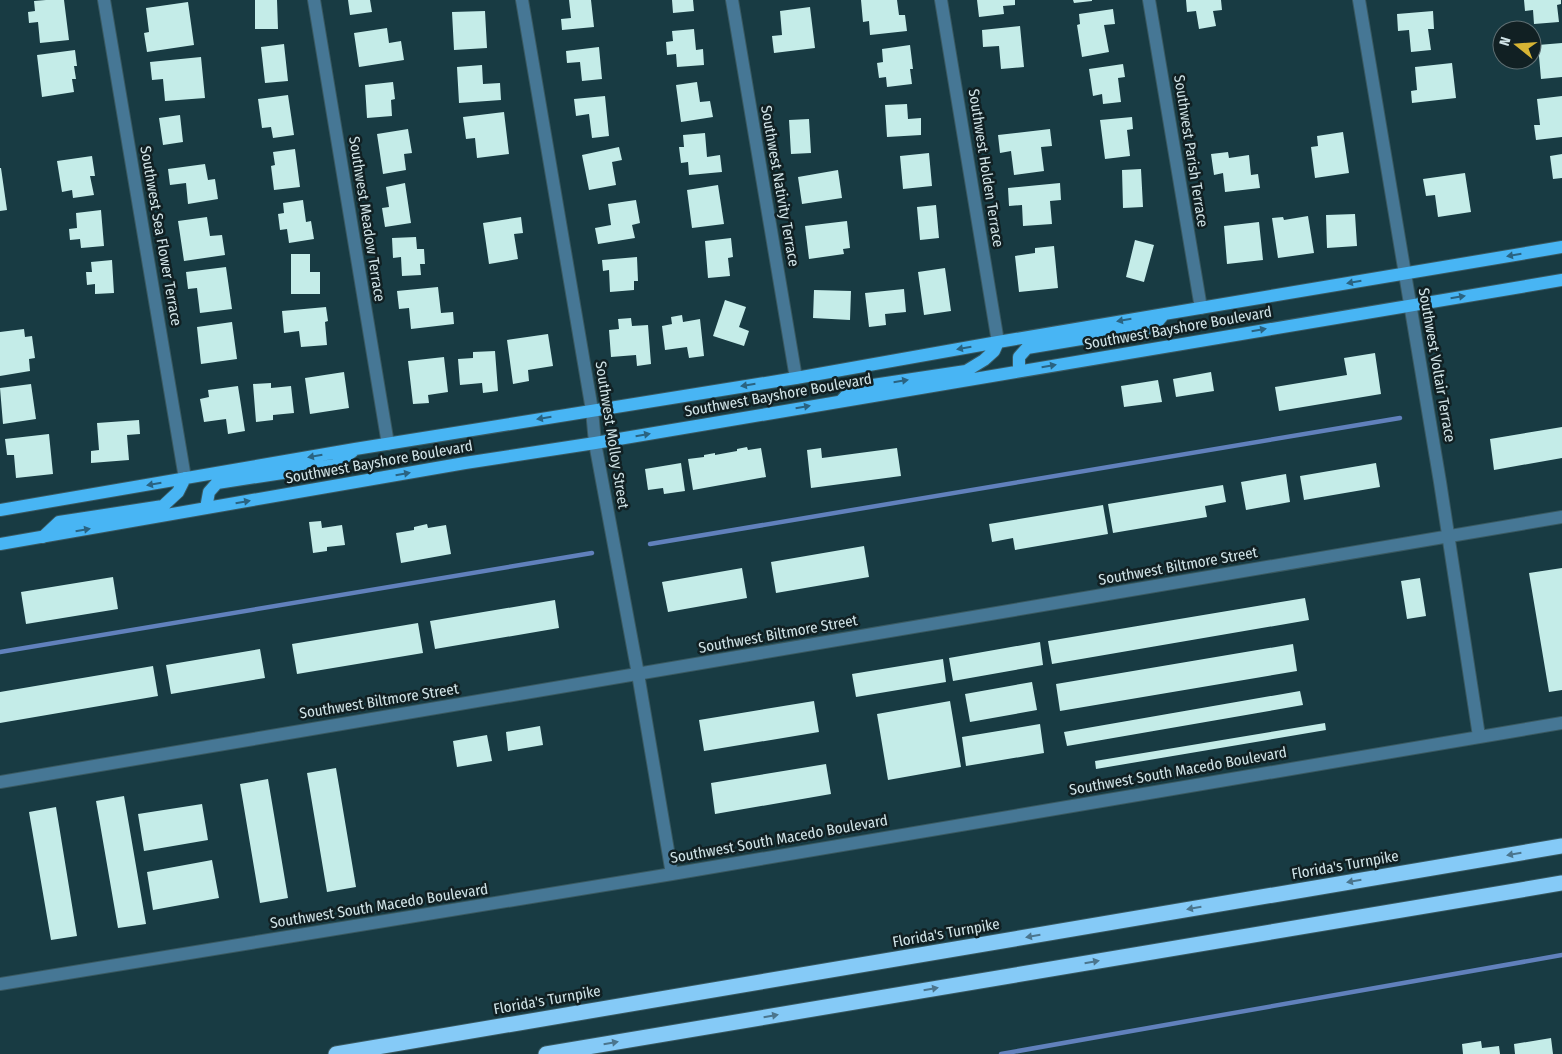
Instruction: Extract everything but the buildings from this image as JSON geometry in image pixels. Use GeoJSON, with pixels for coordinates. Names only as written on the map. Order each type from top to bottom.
{"type":"FeatureCollection","features":[{"type":"Feature","properties":{"kind":"highway","name":"Florida's Turnpike"},"geometry":{"type":"LineString","coordinates":[[336,1054],[1562,846]]}},
{"type":"Feature","properties":{"kind":"highway"},"geometry":{"type":"LineString","coordinates":[[546,1054],[1562,883]]}},
{"type":"Feature","properties":{"kind":"main road","name":"Southwest Bayshore Boulevard"},"geometry":{"type":"LineString","coordinates":[[0,510],[355,449],[796,378],[1562,247]]}},
{"type":"Feature","properties":{"kind":"main road","name":"Southwest Bayshore Boulevard"},"geometry":{"type":"LineString","coordinates":[[0,544],[465,463],[595,444],[1562,280]]}},
{"type":"Feature","properties":{"kind":"main road"},"geometry":{"type":"LineString","coordinates":[[1019,371],[1019,357],[1027,348],[1152,327],[1164,314]]}},
{"type":"Feature","properties":{"kind":"main road"},"geometry":{"type":"LineString","coordinates":[[841,401],[853,388],[966,371],[989,356],[994,351],[998,342]]}},
{"type":"Feature","properties":{"kind":"main road"},"geometry":{"type":"LineString","coordinates":[[206,508],[209,492],[217,484],[335,465],[355,449]]}},
{"type":"Feature","properties":{"kind":"main road"},"geometry":{"type":"LineString","coordinates":[[43,537],[59,522],[163,506],[178,492],[185,478]]}},
{"type":"Feature","properties":{"kind":"street","name":"Southwest Sea Flower Terrace"},"geometry":{"type":"LineString","coordinates":[[104,0],[185,478]]}},
{"type":"Feature","properties":{"kind":"street","name":"Southwest Meadow Terrace"},"geometry":{"type":"LineString","coordinates":[[314,0],[388,444]]}},
{"type":"Feature","properties":{"kind":"street","name":"Southwest Molloy Street"},"geometry":{"type":"LineString","coordinates":[[522,0],[592,410],[595,444],[638,674],[672,874]]}},
{"type":"Feature","properties":{"kind":"street","name":"Southwest Nativity Terrace"},"geometry":{"type":"LineString","coordinates":[[732,0],[796,378]]}},
{"type":"Feature","properties":{"kind":"street","name":"Southwest Holden Terrace"},"geometry":{"type":"LineString","coordinates":[[941,0],[998,342]]}},
{"type":"Feature","properties":{"kind":"street","name":"Southwest Parish Terrace"},"geometry":{"type":"LineString","coordinates":[[1149,0],[1200,308]]}},
{"type":"Feature","properties":{"kind":"street","name":"Southwest Voltair Terrace"},"geometry":{"type":"LineString","coordinates":[[1359,0],[1480,736]]}},
{"type":"Feature","properties":{"kind":"street","name":"Southwest Biltmore Street"},"geometry":{"type":"LineString","coordinates":[[0,782],[1562,517]]}},
{"type":"Feature","properties":{"kind":"street","name":"Southwest South Macedo Boulevard"},"geometry":{"type":"LineString","coordinates":[[0,984],[672,874],[1562,723]]}},
{"type":"Feature","properties":{"kind":"waterway"},"geometry":{"type":"LineString","coordinates":[[650,544],[1400,418]]}},
{"type":"Feature","properties":{"kind":"waterway"},"geometry":{"type":"LineString","coordinates":[[0,652],[592,553]]}},
{"type":"Feature","properties":{"kind":"waterway"},"geometry":{"type":"LineString","coordinates":[[1001,1054],[1562,955]]}}]}
